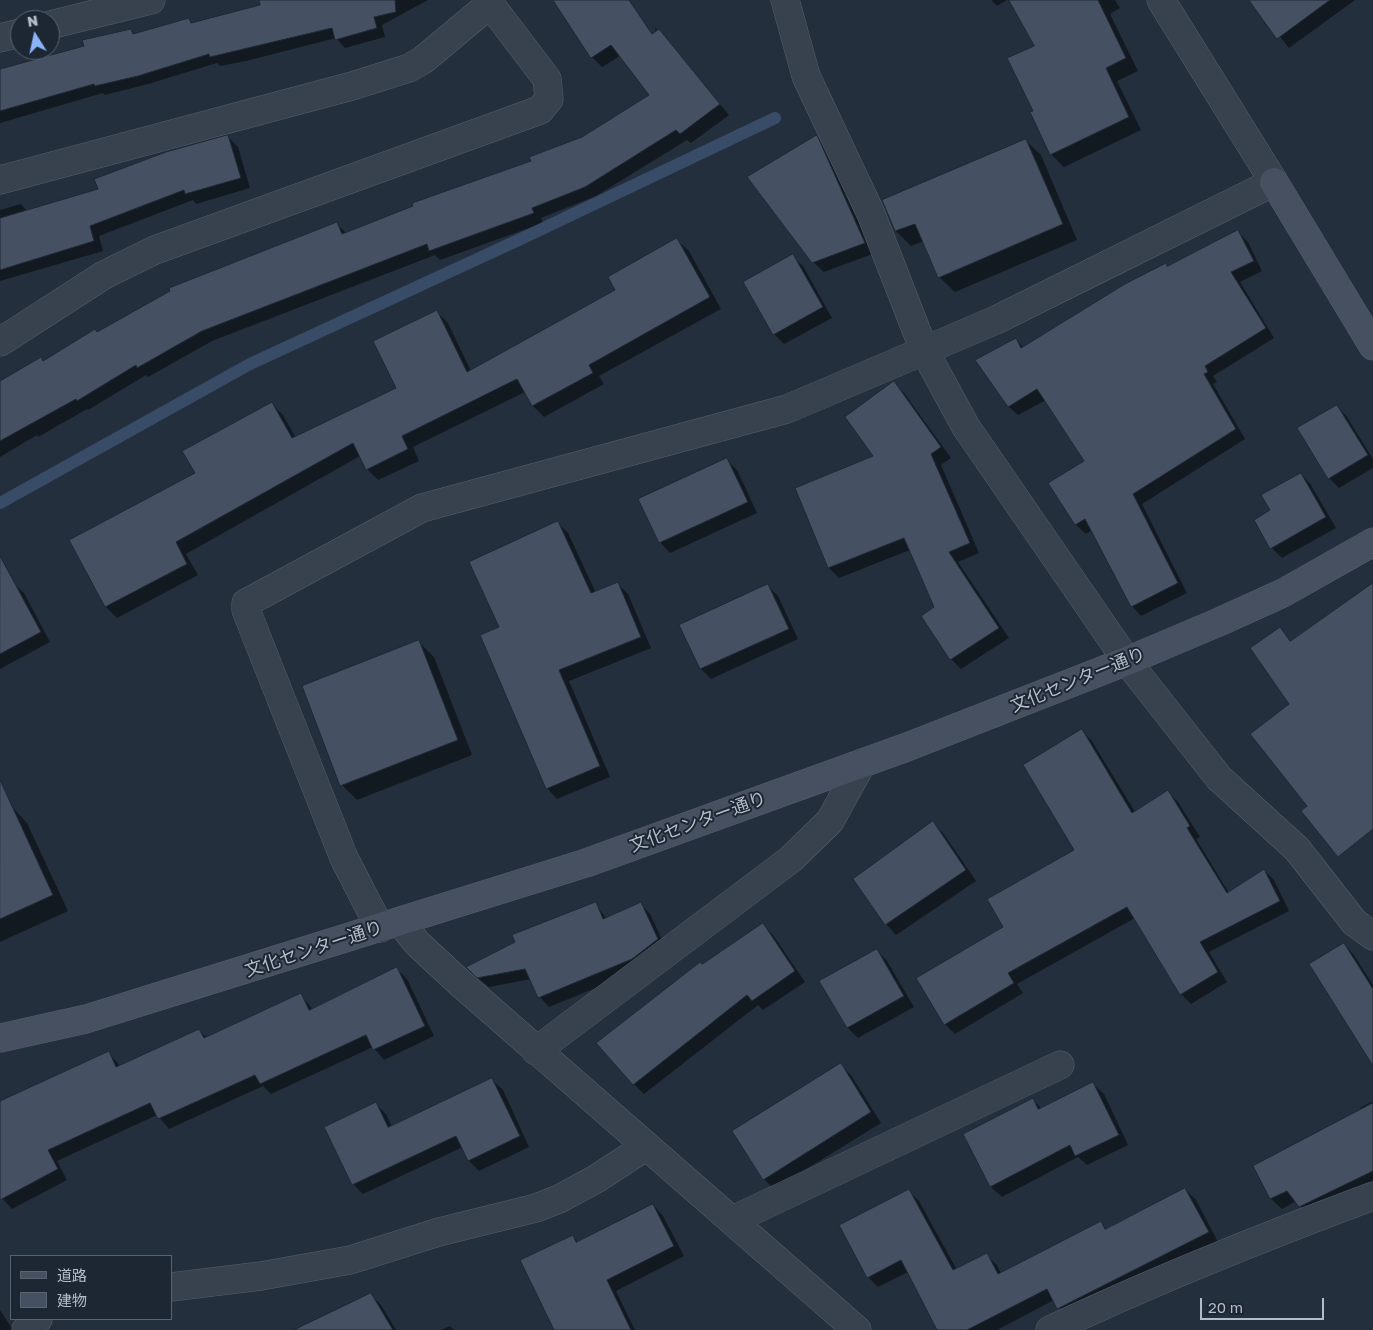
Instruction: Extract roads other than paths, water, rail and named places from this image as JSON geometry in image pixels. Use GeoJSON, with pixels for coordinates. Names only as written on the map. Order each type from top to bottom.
{"type":"FeatureCollection","features":[{"type":"Feature","properties":{"kind":"street"},"geometry":{"type":"LineString","coordinates":[[60,22],[150,0]]}},
{"type":"Feature","properties":{"kind":"street"},"geometry":{"type":"LineString","coordinates":[[786,0],[806,76],[871,214],[924,350],[966,427],[1127,661],[1219,778],[1297,849],[1354,922],[1373,936]]}},
{"type":"Feature","properties":{"kind":"street"},"geometry":{"type":"LineString","coordinates":[[1162,0],[1373,346]]}},
{"type":"Feature","properties":{"kind":"street"},"geometry":{"type":"LineString","coordinates":[[0,180],[352,86],[409,68],[423,60],[488,2],[547,79],[549,99],[540,110],[531,115],[155,250],[104,275],[0,342]]}},
{"type":"Feature","properties":{"kind":"street"},"geometry":{"type":"LineString","coordinates":[[857,1330],[733,1220],[645,1147],[432,958],[390,925],[344,858],[246,610],[246,603],[422,508],[787,409],[819,397],[996,320],[1274,182]]}},
{"type":"Feature","properties":{"kind":"street","name":"文化センター通り"},"geometry":{"type":"LineString","coordinates":[[0,1038],[96,1016],[390,925],[586,862],[862,763],[1127,661],[1283,593],[1373,542]]}},
{"type":"Feature","properties":{"kind":"street"},"geometry":{"type":"LineString","coordinates":[[536,1051],[791,859],[830,821],[862,763]]}},
{"type":"Feature","properties":{"kind":"street"},"geometry":{"type":"LineString","coordinates":[[733,1220],[1060,1065]]}},
{"type":"Feature","properties":{"kind":"street"},"geometry":{"type":"LineString","coordinates":[[172,1287],[261,1276],[350,1260],[439,1232],[536,1208],[559,1199],[589,1183],[645,1147]]}},
{"type":"Feature","properties":{"kind":"street"},"geometry":{"type":"LineString","coordinates":[[1050,1330],[1123,1295],[1261,1238],[1373,1196]]}},
{"type":"Feature","properties":{"kind":"street"},"geometry":{"type":"LineString","coordinates":[[26,1330],[37,1320]]}},
{"type":"Feature","properties":{"kind":"waterway"},"geometry":{"type":"LineString","coordinates":[[0,503],[250,364],[525,237],[775,118]]}}]}
